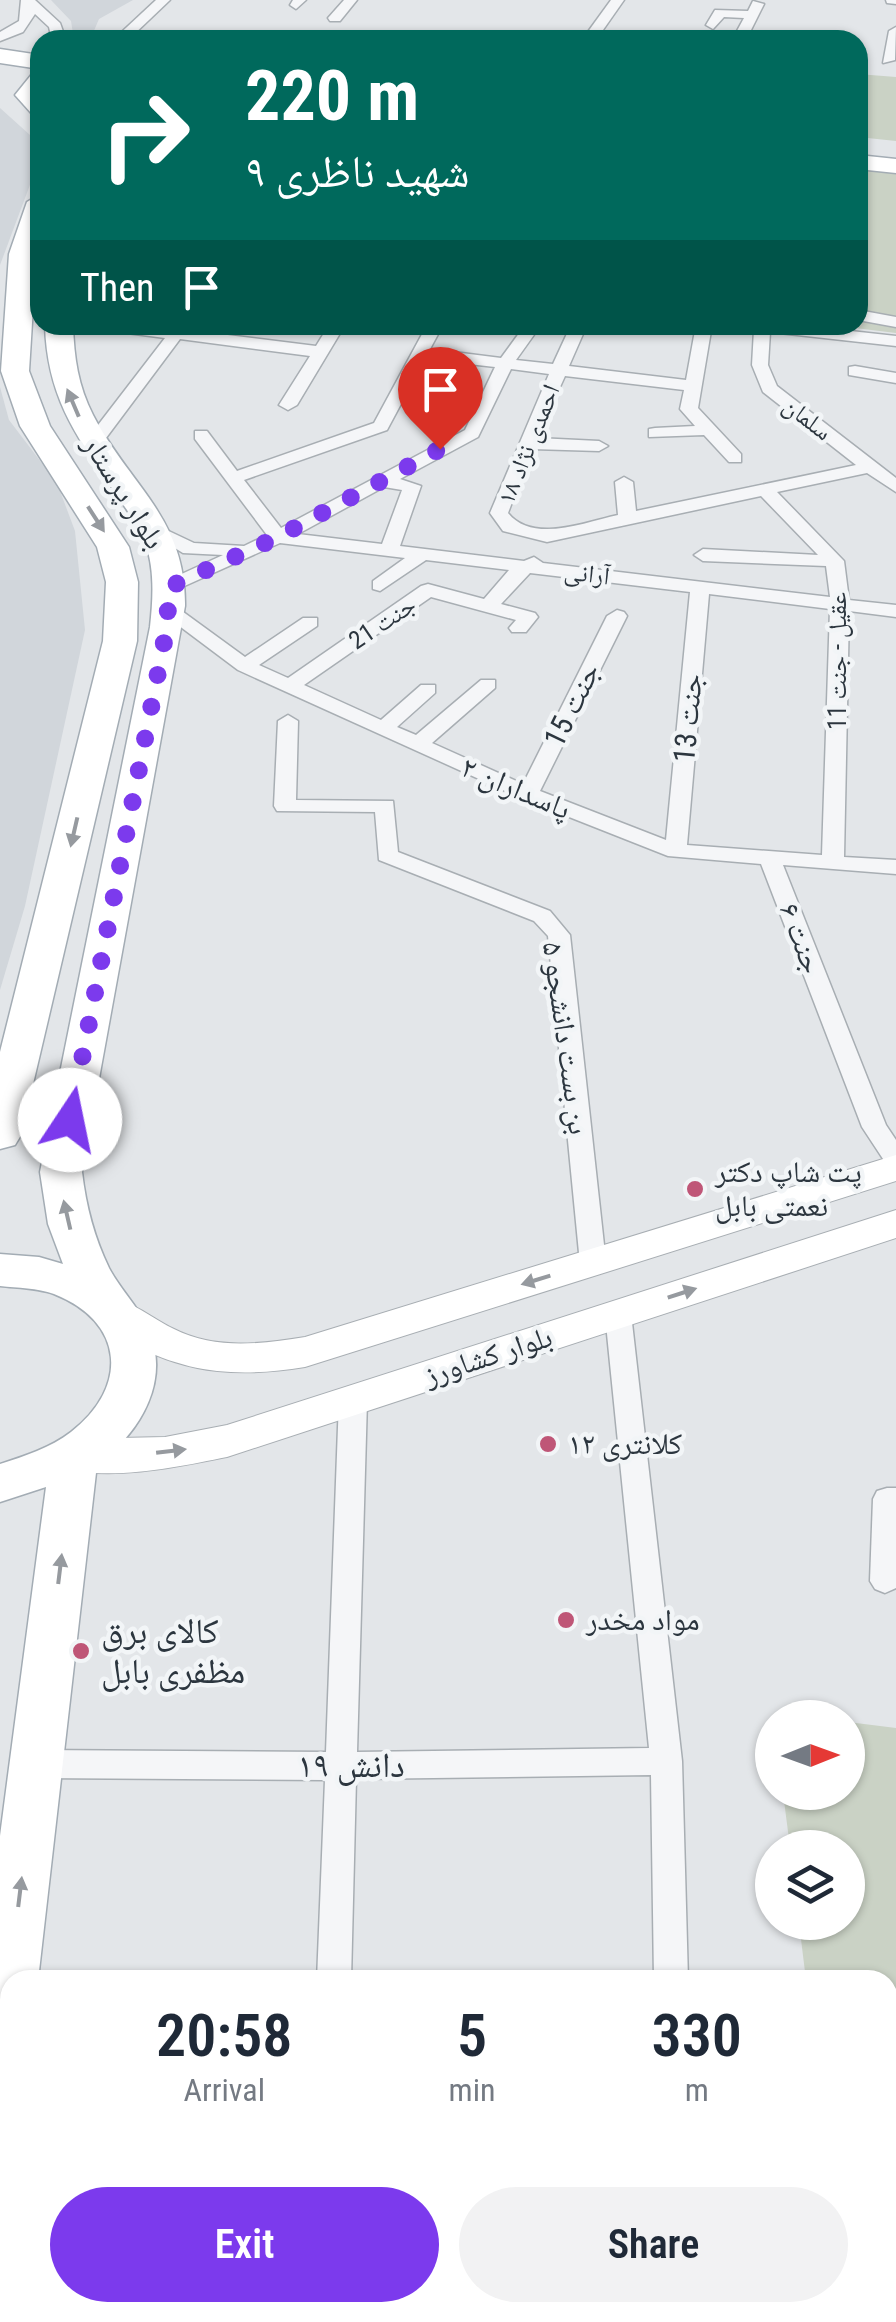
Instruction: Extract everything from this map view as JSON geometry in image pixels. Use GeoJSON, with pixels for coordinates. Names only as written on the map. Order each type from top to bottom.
{"type":"FeatureCollection","features":[{"type":"Feature","properties":{"kind":"main road"},"geometry":{"type":"LineString","coordinates":[[0,56],[30,60]]}},
{"type":"Feature","properties":{"kind":"main road"},"geometry":{"type":"LineString","coordinates":[[0,84],[30,97]]}},
{"type":"Feature","properties":{"kind":"main road"},"geometry":{"type":"LineString","coordinates":[[868,143],[896,146]]}},
{"type":"Feature","properties":{"kind":"main road"},"geometry":{"type":"LineString","coordinates":[[868,163],[896,166]]}},
{"type":"Feature","properties":{"kind":"main road","name":"بلوار پرستار"},"geometry":{"type":"LineString","coordinates":[[0,1135],[123,614],[118,559],[113,547],[35,426],[14,372],[22,254],[30,231]]}},
{"type":"Feature","properties":{"kind":"main road","name":"بلوار پرستار"},"geometry":{"type":"LineString","coordinates":[[59,335],[59,367],[75,411],[156,531],[166,560],[169,599],[62,1157],[62,1190],[72,1232],[88,1274],[133,1346],[135,1362],[128,1396],[106,1428],[74,1454]]}},
{"type":"Feature","properties":{"kind":"main road","name":"بلوار کشاورز"},"geometry":{"type":"LineString","coordinates":[[113,1309],[148,1337],[182,1353],[237,1358],[282,1356],[329,1346],[896,1168]]}},
{"type":"Feature","properties":{"kind":"main road","name":"بلوار کشاورز"},"geometry":{"type":"LineString","coordinates":[[74,1454],[144,1454],[193,1448],[896,1224]]}},
{"type":"Feature","properties":{"kind":"main road"},"geometry":{"type":"LineString","coordinates":[[0,1270],[58,1276],[113,1309]]}},
{"type":"Feature","properties":{"kind":"main road"},"geometry":{"type":"LineString","coordinates":[[0,1483],[74,1454],[11,1970]]}},
{"type":"Feature","properties":{"kind":"street"},"geometry":{"type":"LineString","coordinates":[[131,30],[164,0]]}},
{"type":"Feature","properties":{"kind":"street"},"geometry":{"type":"LineString","coordinates":[[334,0],[351,1]]}},
{"type":"Feature","properties":{"kind":"street"},"geometry":{"type":"LineString","coordinates":[[597,30],[618,0]]}},
{"type":"Feature","properties":{"kind":"street"},"geometry":{"type":"LineString","coordinates":[[744,30],[761,0]]}},
{"type":"Feature","properties":{"kind":"street"},"geometry":{"type":"LineString","coordinates":[[0,36],[23,28],[29,20],[28,1]]}},
{"type":"Feature","properties":{"kind":"street"},"geometry":{"type":"LineString","coordinates":[[28,1],[55,30]]}},
{"type":"Feature","properties":{"kind":"street"},"geometry":{"type":"LineString","coordinates":[[335,18],[351,1]]}},
{"type":"Feature","properties":{"kind":"street"},"geometry":{"type":"LineString","coordinates":[[713,25],[720,14],[752,15]]}},
{"type":"Feature","properties":{"kind":"street"},"geometry":{"type":"LineString","coordinates":[[872,70],[892,66],[896,31]]}},
{"type":"Feature","properties":{"kind":"street"},"geometry":{"type":"LineString","coordinates":[[868,317],[896,322]]}},
{"type":"Feature","properties":{"kind":"street"},"geometry":{"type":"LineString","coordinates":[[94,442],[175,335]]}},
{"type":"Feature","properties":{"kind":"street"},"geometry":{"type":"LineString","coordinates":[[217,335],[320,352]]}},
{"type":"Feature","properties":{"kind":"street"},"geometry":{"type":"LineString","coordinates":[[288,405],[331,335]]}},
{"type":"Feature","properties":{"kind":"street"},"geometry":{"type":"LineString","coordinates":[[236,478],[380,426],[429,335]]}},
{"type":"Feature","properties":{"kind":"street"},"geometry":{"type":"LineString","coordinates":[[169,599],[376,481],[472,433],[506,362],[526,335]]}},
{"type":"Feature","properties":{"kind":"street","name":"احمدی نژاد ۱۸"},"geometry":{"type":"LineString","coordinates":[[547,536],[510,527],[500,512],[525,443],[574,335]]}},
{"type":"Feature","properties":{"kind":"street"},"geometry":{"type":"LineString","coordinates":[[702,335],[689,410],[735,458]]}},
{"type":"Feature","properties":{"kind":"street","name":"سلمان"},"geometry":{"type":"LineString","coordinates":[[762,335],[760,365],[770,388],[896,488]]}},
{"type":"Feature","properties":{"kind":"street"},"geometry":{"type":"LineString","coordinates":[[842,335],[896,341]]}},
{"type":"Feature","properties":{"kind":"street"},"geometry":{"type":"LineString","coordinates":[[419,353],[694,386]]}},
{"type":"Feature","properties":{"kind":"street"},"geometry":{"type":"LineString","coordinates":[[855,371],[896,378]]}},
{"type":"Feature","properties":{"kind":"street"},"geometry":{"type":"LineString","coordinates":[[655,433],[709,430]]}},
{"type":"Feature","properties":{"kind":"street"},"geometry":{"type":"LineString","coordinates":[[201,435],[278,537]]}},
{"type":"Feature","properties":{"kind":"street"},"geometry":{"type":"LineString","coordinates":[[525,443],[598,446]]}},
{"type":"Feature","properties":{"kind":"street"},"geometry":{"type":"LineString","coordinates":[[488,607],[518,572],[532,567],[547,536],[870,467]]}},
{"type":"Feature","properties":{"kind":"street"},"geometry":{"type":"LineString","coordinates":[[376,481],[412,486],[388,550]]}},
{"type":"Feature","properties":{"kind":"street"},"geometry":{"type":"LineString","coordinates":[[624,482],[628,520]]}},
{"type":"Feature","properties":{"kind":"street","name":"عقیل - جنت 11"},"geometry":{"type":"LineString","coordinates":[[763,488],[835,561],[840,602],[833,863]]}},
{"type":"Feature","properties":{"kind":"street"},"geometry":{"type":"LineString","coordinates":[[156,531],[201,551],[254,548]]}},
{"type":"Feature","properties":{"kind":"street","name":"آرانی"},"geometry":{"type":"LineString","coordinates":[[278,537],[840,602],[896,612]]}},
{"type":"Feature","properties":{"kind":"street"},"geometry":{"type":"LineString","coordinates":[[380,585],[423,554]]}},
{"type":"Feature","properties":{"kind":"street"},"geometry":{"type":"LineString","coordinates":[[703,554],[835,561]]}},
{"type":"Feature","properties":{"kind":"street","name":"جنت 13"},"geometry":{"type":"LineString","coordinates":[[676,850],[700,586]]}},
{"type":"Feature","properties":{"kind":"street","name":"جنت 21"},"geometry":{"type":"LineString","coordinates":[[288,686],[428,590],[528,617],[518,628]]}},
{"type":"Feature","properties":{"kind":"street","name":"پاسداران ۲"},"geometry":{"type":"LineString","coordinates":[[169,599],[245,666],[528,794],[676,850],[896,867]]}},
{"type":"Feature","properties":{"kind":"street","name":"جنت 15"},"geometry":{"type":"LineString","coordinates":[[528,794],[617,616]]}},
{"type":"Feature","properties":{"kind":"street"},"geometry":{"type":"LineString","coordinates":[[245,666],[310,622]]}},
{"type":"Feature","properties":{"kind":"street"},"geometry":{"type":"LineString","coordinates":[[418,744],[488,684]]}},
{"type":"Feature","properties":{"kind":"street"},"geometry":{"type":"LineString","coordinates":[[384,728],[428,689]]}},
{"type":"Feature","properties":{"kind":"street","name":"بن بست دانشجو ۵"},"geometry":{"type":"LineString","coordinates":[[288,720],[286,806],[385,806],[387,855],[542,916],[559,935],[592,1262]]}},
{"type":"Feature","properties":{"kind":"street","name":"جنت ۶"},"geometry":{"type":"LineString","coordinates":[[770,859],[874,1127],[896,1159]]}},
{"type":"Feature","properties":{"kind":"street"},"geometry":{"type":"LineString","coordinates":[[618,1314],[666,1761],[671,1970]]}},
{"type":"Feature","properties":{"kind":"street"},"geometry":{"type":"LineString","coordinates":[[334,1970],[353,1400]]}},
{"type":"Feature","properties":{"kind":"street"},"geometry":{"type":"LineString","coordinates":[[885,1581],[892,1499]]}},
{"type":"Feature","properties":{"kind":"street","name":"دانش ۱۹"},"geometry":{"type":"LineString","coordinates":[[36,1764],[340,1766],[666,1761]]}},
{"type":"Feature","properties":{"kind":"shaded area"},"geometry":{"type":"Polygon","coordinates":[[[51,0],[133,0],[99,19],[94,30],[72,30],[71,21],[51,0]]]}},
{"type":"Feature","properties":{"kind":"shaded area"},"geometry":{"type":"Polygon","coordinates":[[[868,75],[896,77],[896,141],[868,138],[868,75]]]}},
{"type":"Feature","properties":{"kind":"shaded area"},"geometry":{"type":"Polygon","coordinates":[[[0,108],[30,135],[30,185],[0,265],[0,108]]]}},
{"type":"Feature","properties":{"kind":"shaded area"},"geometry":{"type":"Polygon","coordinates":[[[868,168],[896,171],[896,333],[868,330],[868,168]]]}},
{"type":"Feature","properties":{"kind":"shaded area"},"geometry":{"type":"Polygon","coordinates":[[[0,387],[9,420],[57,483],[75,531],[85,630],[25,906],[0,990],[0,387]]]}},
{"type":"Feature","properties":{"kind":"shaded area"},"geometry":{"type":"Polygon","coordinates":[[[865,1724],[896,1728],[896,1970],[805,1970],[801,1940],[865,1940],[865,1830],[788,1830],[785,1810],[865,1810],[865,1724]]]}},
{"type":"Feature","properties":{"kind":"place","name":"پت شاپ دکتر نعمتی بابل"},"geometry":{"type":"Point","coordinates":[695,1189]}},
{"type":"Feature","properties":{"kind":"place","name":"کلانتری ۱۲"},"geometry":{"type":"Point","coordinates":[548,1444]}},
{"type":"Feature","properties":{"kind":"place","name":"مواد مخدر"},"geometry":{"type":"Point","coordinates":[566,1620]}},
{"type":"Feature","properties":{"kind":"place","name":"کالای برق مظفری بابل"},"geometry":{"type":"Point","coordinates":[81,1651]}},
{"type":"Feature","properties":{"kind":"route"},"geometry":{"type":"LineString","coordinates":[[70,1120],[167,627],[169,587],[278,537],[440,449]]}}]}
